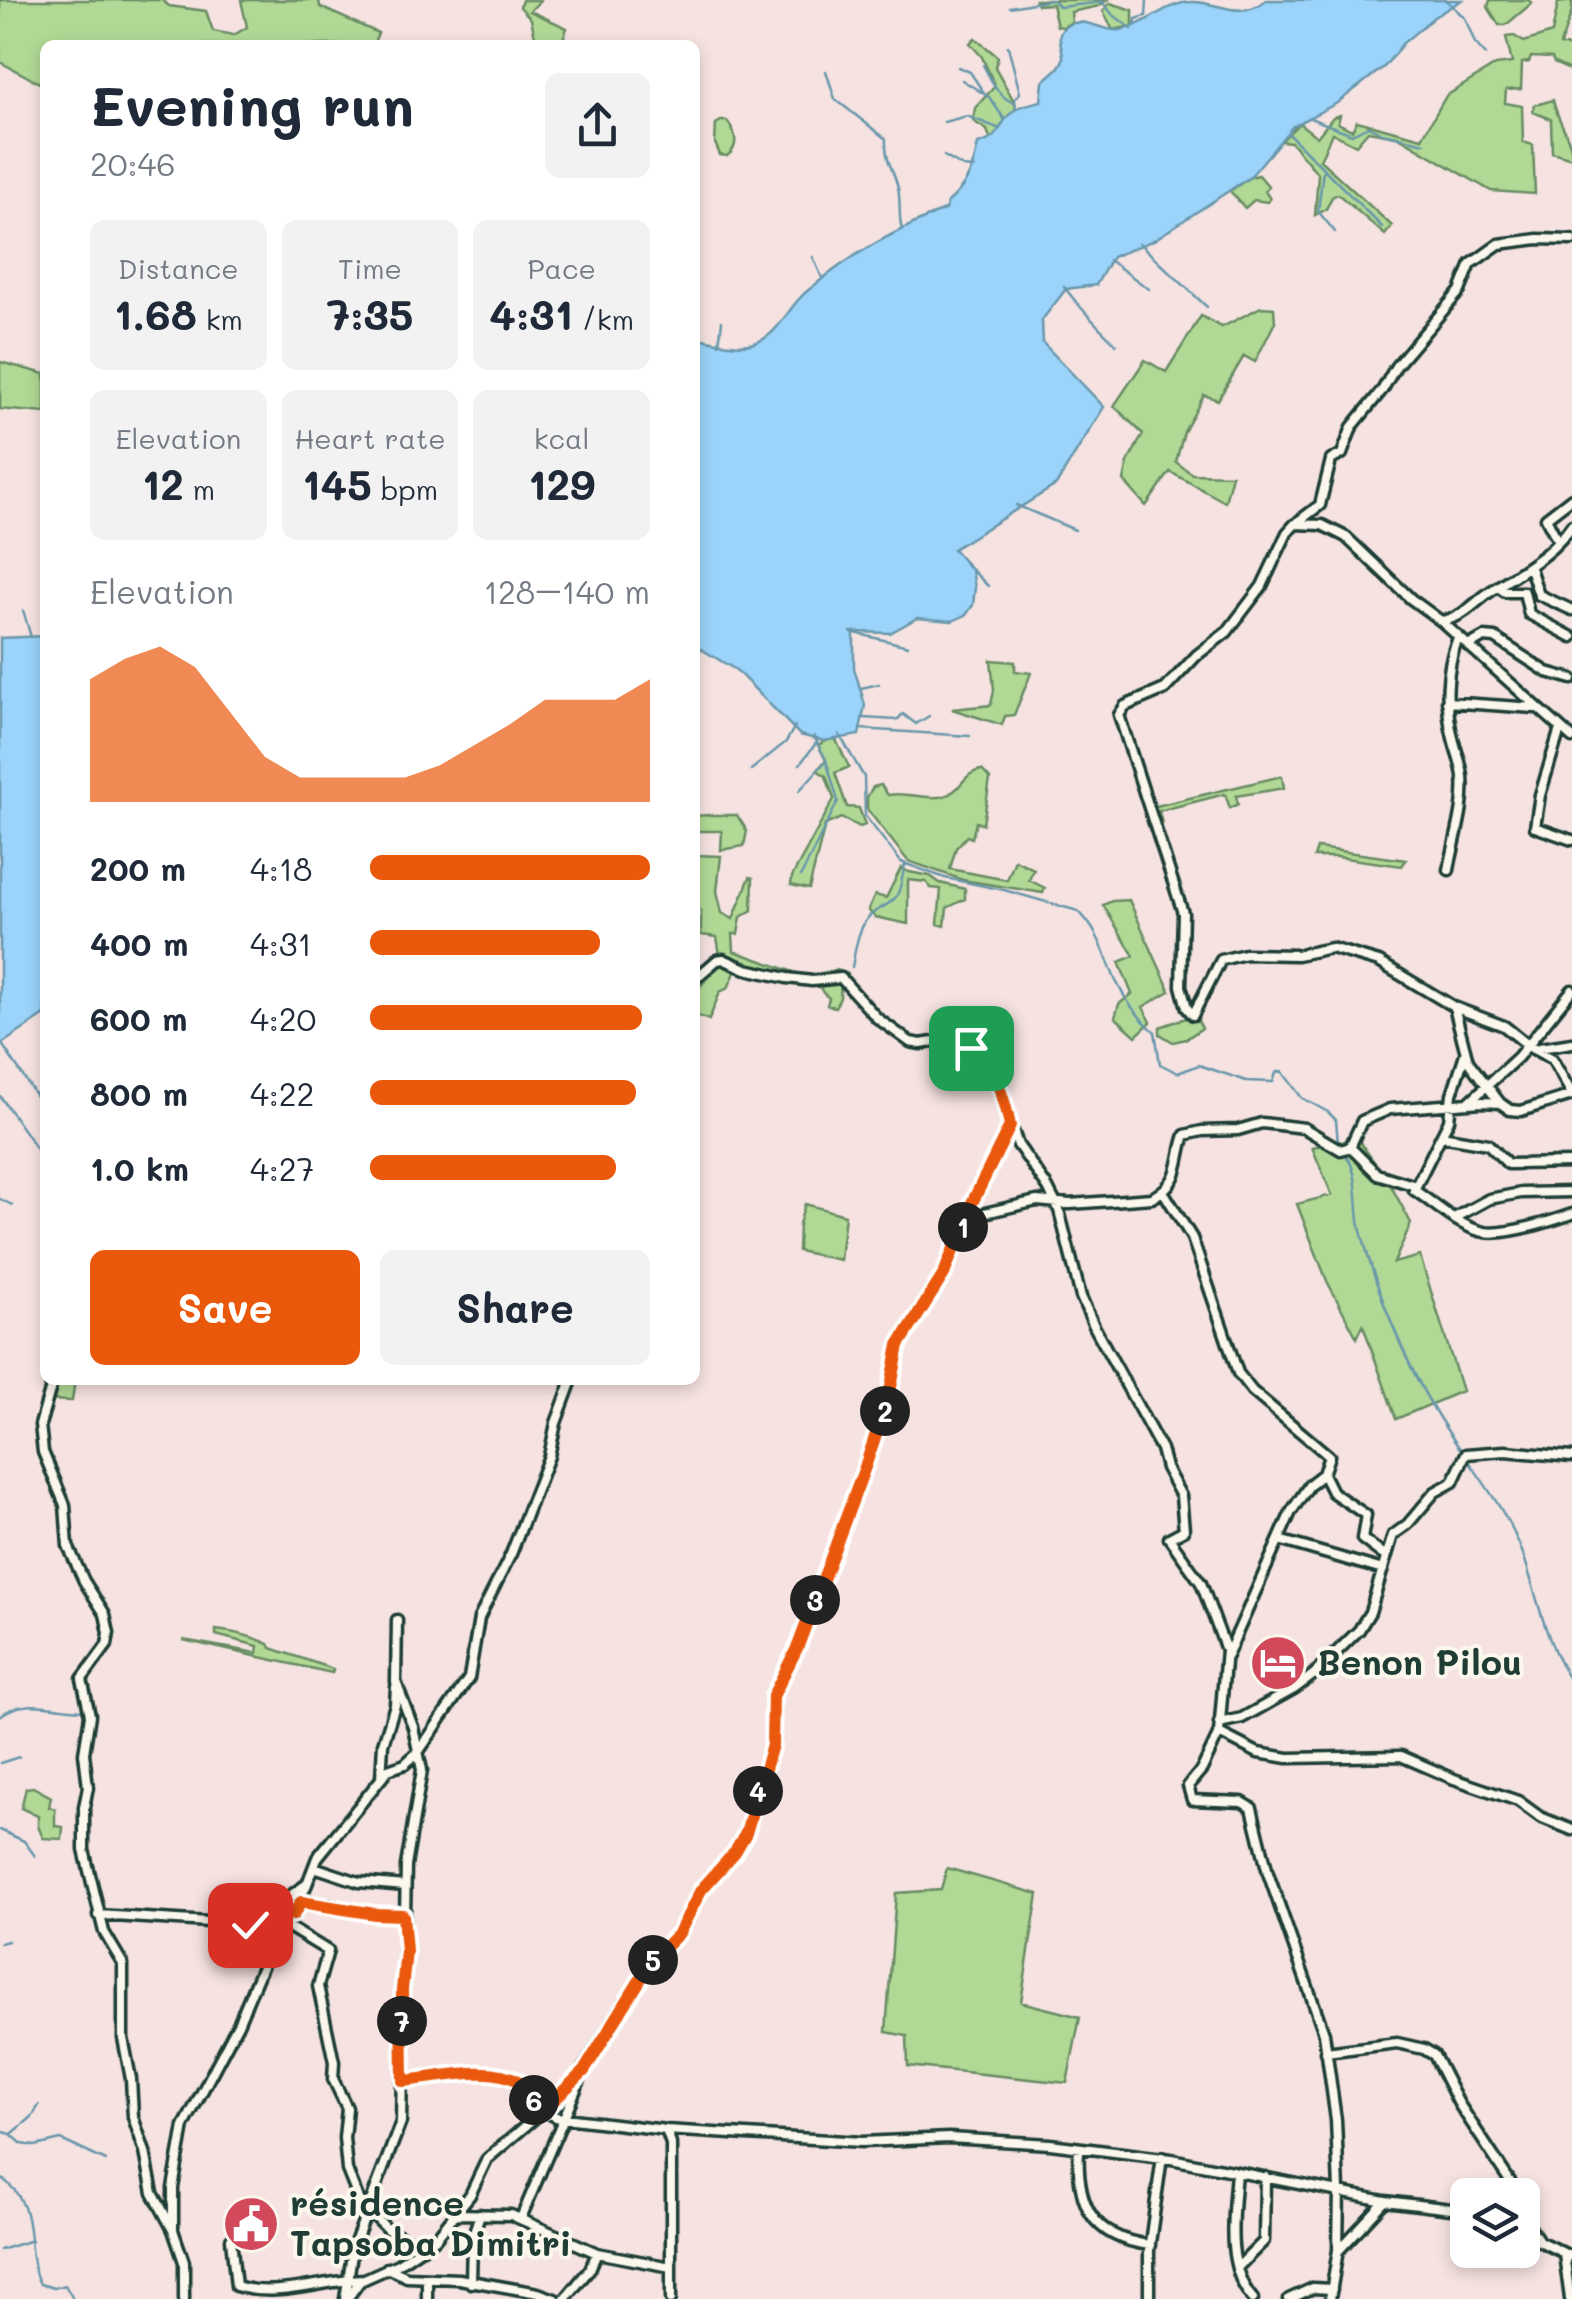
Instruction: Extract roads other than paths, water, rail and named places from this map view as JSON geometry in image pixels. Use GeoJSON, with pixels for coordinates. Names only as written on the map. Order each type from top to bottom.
{"type":"FeatureCollection","features":[{"type":"Feature","properties":{"kind":"street"},"geometry":{"type":"LineString","coordinates":[[1454,1007],[1465,1054],[1500,1103],[1521,1111],[1572,1095],[1557,1063],[1504,1026],[1454,1007],[1379,962],[1323,948],[1297,955],[1245,954],[1221,960],[1192,1015],[1186,1008],[1182,986],[1182,913],[1119,715],[1125,706],[1165,689],[1207,646],[1227,632],[1262,586],[1286,533],[1320,505],[1331,460],[1344,452],[1352,426],[1383,390],[1412,346],[1460,292],[1471,264],[1499,244],[1572,240]]}},
{"type":"Feature","properties":{"kind":"street"},"geometry":{"type":"LineString","coordinates":[[1558,542],[1546,518],[1572,498]]}},
{"type":"Feature","properties":{"kind":"street"},"geometry":{"type":"LineString","coordinates":[[1298,522],[1322,525],[1346,537],[1411,599],[1571,735]]}},
{"type":"Feature","properties":{"kind":"street"},"geometry":{"type":"LineString","coordinates":[[1441,621],[1460,617],[1497,587],[1530,568],[1572,526]]}},
{"type":"Feature","properties":{"kind":"street"},"geometry":{"type":"LineString","coordinates":[[1530,568],[1538,595],[1572,610]]}},
{"type":"Feature","properties":{"kind":"street"},"geometry":{"type":"LineString","coordinates":[[1497,587],[1505,592],[1524,592],[1529,614],[1572,636]]}},
{"type":"Feature","properties":{"kind":"street"},"geometry":{"type":"LineString","coordinates":[[1450,870],[1463,775],[1447,702],[1458,638]]}},
{"type":"Feature","properties":{"kind":"street"},"geometry":{"type":"LineString","coordinates":[[1468,646],[1484,638],[1496,638],[1547,672],[1572,679]]}},
{"type":"Feature","properties":{"kind":"street"},"geometry":{"type":"LineString","coordinates":[[1447,702],[1535,708]]}},
{"type":"Feature","properties":{"kind":"street"},"geometry":{"type":"LineString","coordinates":[[1560,729],[1540,794],[1535,827],[1572,840]]}},
{"type":"Feature","properties":{"kind":"street"},"geometry":{"type":"LineString","coordinates":[[700,976],[723,959],[746,969],[787,978],[842,978],[877,1018],[910,1042],[945,1040],[980,1052],[991,1067],[1018,1145],[1056,1203],[1082,1297],[1132,1399],[1162,1448],[1166,1468],[1181,1496],[1184,1530],[1170,1538],[1201,1582],[1226,1657]]}},
{"type":"Feature","properties":{"kind":"street"},"geometry":{"type":"LineString","coordinates":[[1468,1103],[1530,1047],[1572,990]]}},
{"type":"Feature","properties":{"kind":"street"},"geometry":{"type":"LineString","coordinates":[[1530,1047],[1572,1043]]}},
{"type":"Feature","properties":{"kind":"street"},"geometry":{"type":"LineString","coordinates":[[1465,1054],[1452,1106],[1414,1190],[1454,1218],[1494,1233],[1572,1214]]}},
{"type":"Feature","properties":{"kind":"street"},"geometry":{"type":"LineString","coordinates":[[1350,1147],[1362,1121],[1378,1112],[1500,1103]]}},
{"type":"Feature","properties":{"kind":"street"},"geometry":{"type":"LineString","coordinates":[[967,1216],[1028,1202],[1146,1200],[1163,1191],[1178,1173],[1185,1135],[1195,1132],[1238,1130],[1262,1122],[1298,1126],[1338,1150],[1350,1147]]}},
{"type":"Feature","properties":{"kind":"street"},"geometry":{"type":"LineString","coordinates":[[520,2218],[584,2071],[653,1959],[679,1933],[701,1890],[735,1852],[746,1833],[772,1745],[773,1696],[798,1646],[865,1467],[890,1392],[902,1339],[944,1274],[1010,1126]]}},
{"type":"Feature","properties":{"kind":"street"},"geometry":{"type":"LineString","coordinates":[[1440,1136],[1488,1144],[1508,1164],[1572,1163]]}},
{"type":"Feature","properties":{"kind":"street"},"geometry":{"type":"LineString","coordinates":[[1350,1147],[1377,1174],[1416,1186]]}},
{"type":"Feature","properties":{"kind":"street"},"geometry":{"type":"LineString","coordinates":[[1163,1191],[1192,1238],[1238,1373],[1252,1390],[1329,1456],[1323,1474],[1296,1503],[1226,1657],[1219,1734],[1202,1769],[1188,1786],[1192,1800],[1242,1802],[1252,1808],[1268,1873],[1324,2033],[1338,2140],[1338,2250],[1331,2294],[1313,2288],[1290,2299]]}},
{"type":"Feature","properties":{"kind":"street"},"geometry":{"type":"LineString","coordinates":[[1454,1218],[1489,1199],[1521,1193],[1572,1192]]}},
{"type":"Feature","properties":{"kind":"street"},"geometry":{"type":"LineString","coordinates":[[52,1385],[40,1425],[42,1452],[65,1504],[68,1546],[105,1614],[110,1632],[107,1645],[82,1679],[90,1715],[84,1753],[88,1787],[84,1850],[98,1916],[123,1964],[124,2038],[136,2130],[153,2193],[173,2230],[184,2262],[184,2299]]}},
{"type":"Feature","properties":{"kind":"street"},"geometry":{"type":"LineString","coordinates":[[173,2230],[173,2188],[182,2134],[238,2024],[269,1950],[301,1902],[317,1858],[381,1778],[420,1751],[468,1678],[479,1618],[511,1554],[570,1385]]}},
{"type":"Feature","properties":{"kind":"street"},"geometry":{"type":"LineString","coordinates":[[1219,1722],[1254,1712],[1313,1675],[1364,1624],[1393,1535],[1407,1525],[1435,1492],[1453,1482],[1466,1454],[1505,1451],[1572,1457]]}},
{"type":"Feature","properties":{"kind":"street"},"geometry":{"type":"LineString","coordinates":[[1323,1474],[1332,1492],[1366,1515],[1362,1539],[1386,1557]]}},
{"type":"Feature","properties":{"kind":"street"},"geometry":{"type":"LineString","coordinates":[[1279,1540],[1383,1570]]}},
{"type":"Feature","properties":{"kind":"street"},"geometry":{"type":"LineString","coordinates":[[381,1778],[382,1744],[395,1705],[397,1620]]}},
{"type":"Feature","properties":{"kind":"street"},"geometry":{"type":"LineString","coordinates":[[351,2297],[346,2279],[366,2208],[400,2128],[406,1866],[421,1786],[420,1751],[396,1682]]}},
{"type":"Feature","properties":{"kind":"street"},"geometry":{"type":"LineString","coordinates":[[1219,1734],[1258,1753],[1288,1758],[1401,1756],[1518,1801],[1540,1817],[1572,1830]]}},
{"type":"Feature","properties":{"kind":"street"},"geometry":{"type":"LineString","coordinates":[[314,1867],[359,1882],[405,1886]]}},
{"type":"Feature","properties":{"kind":"street"},"geometry":{"type":"LineString","coordinates":[[98,1916],[260,1924],[277,1904],[307,1884]]}},
{"type":"Feature","properties":{"kind":"street"},"geometry":{"type":"LineString","coordinates":[[301,1902],[403,1915]]}},
{"type":"Feature","properties":{"kind":"street"},"geometry":{"type":"LineString","coordinates":[[277,1904],[293,1915]]}},
{"type":"Feature","properties":{"kind":"street"},"geometry":{"type":"LineString","coordinates":[[287,1926],[328,1951],[318,1986],[334,2062],[333,2079],[347,2108],[344,2138],[348,2170],[359,2200],[387,2229],[423,2248]]}},
{"type":"Feature","properties":{"kind":"street"},"geometry":{"type":"LineString","coordinates":[[1326,2052],[1397,2043],[1424,2048],[1434,2055],[1459,2104],[1507,2178]]}},
{"type":"Feature","properties":{"kind":"street"},"geometry":{"type":"LineString","coordinates":[[231,2240],[236,2286],[242,2290],[270,2295],[346,2279],[364,2279],[387,2268],[423,2248],[470,2195],[487,2159],[584,2071]]}},
{"type":"Feature","properties":{"kind":"street"},"geometry":{"type":"LineString","coordinates":[[403,2081],[468,2072],[506,2077],[522,2084],[543,2111],[564,2118],[666,2130],[862,2142],[949,2138],[1080,2148],[1162,2158],[1385,2201],[1450,2208]]}},
{"type":"Feature","properties":{"kind":"street"},"geometry":{"type":"LineString","coordinates":[[666,2130],[671,2144],[671,2299]]}},
{"type":"Feature","properties":{"kind":"street"},"geometry":{"type":"LineString","coordinates":[[1080,2148],[1080,2192],[1088,2213],[1111,2232],[1136,2244],[1150,2245]]}},
{"type":"Feature","properties":{"kind":"street"},"geometry":{"type":"LineString","coordinates":[[1149,2299],[1150,2245],[1162,2158]]}},
{"type":"Feature","properties":{"kind":"street"},"geometry":{"type":"LineString","coordinates":[[1236,2172],[1232,2236],[1237,2268],[1253,2299]]}},
{"type":"Feature","properties":{"kind":"street"},"geometry":{"type":"LineString","coordinates":[[1237,2268],[1264,2241],[1265,2177]]}},
{"type":"Feature","properties":{"kind":"street"},"geometry":{"type":"LineString","coordinates":[[1338,2250],[1385,2201]]}},
{"type":"Feature","properties":{"kind":"street"},"geometry":{"type":"LineString","coordinates":[[456,2214],[520,2218],[598,2253],[670,2266]]}},
{"type":"Feature","properties":{"kind":"street"},"geometry":{"type":"LineString","coordinates":[[471,2283],[472,2238],[480,2214]]}},
{"type":"Feature","properties":{"kind":"street"},"geometry":{"type":"LineString","coordinates":[[1540,2242],[1568,2256],[1570,2299]]}},
{"type":"Feature","properties":{"kind":"street"},"geometry":{"type":"LineString","coordinates":[[564,2299],[590,2269],[598,2253]]}},
{"type":"Feature","properties":{"kind":"street"},"geometry":{"type":"LineString","coordinates":[[387,2268],[407,2277],[459,2279],[555,2299]]}},
{"type":"Feature","properties":{"kind":"street"},"geometry":{"type":"LineString","coordinates":[[351,2297],[364,2279]]}},
{"type":"Feature","properties":{"kind":"street"},"geometry":{"type":"LineString","coordinates":[[427,2279],[428,2299]]}},
{"type":"Feature","properties":{"kind":"water"},"geometry":{"type":"Polygon","coordinates":[[[1266,0],[1462,0],[1434,17],[1403,43],[1385,66],[1337,103],[1293,126],[1250,177],[1154,240],[1112,257],[1096,285],[1066,289],[1042,320],[1043,343],[1104,407],[1056,485],[953,549],[972,570],[973,605],[966,615],[952,621],[917,618],[890,633],[854,632],[854,668],[865,705],[859,735],[824,741],[800,735],[736,670],[700,649],[700,338],[726,344],[757,342],[777,327],[800,298],[840,266],[889,236],[946,209],[968,177],[978,144],[992,138],[1016,109],[1041,101],[1043,82],[1062,63],[1060,36],[1068,25],[1080,22],[1120,30],[1192,2],[1238,10],[1266,0]]]}},
{"type":"Feature","properties":{"kind":"water"},"geometry":{"type":"Polygon","coordinates":[[[40,636],[40,1018],[0,1045],[0,638],[40,636]]]}},
{"type":"Feature","properties":{"kind":"waterway"},"geometry":{"type":"LineString","coordinates":[[1010,7],[1051,0]]}},
{"type":"Feature","properties":{"kind":"waterway"},"geometry":{"type":"LineString","coordinates":[[1053,0],[1060,7],[1103,2]]}},
{"type":"Feature","properties":{"kind":"waterway"},"geometry":{"type":"LineString","coordinates":[[1101,0],[1132,29]]}},
{"type":"Feature","properties":{"kind":"waterway"},"geometry":{"type":"LineString","coordinates":[[1135,26],[1136,19],[1146,16],[1147,0]]}},
{"type":"Feature","properties":{"kind":"waterway"},"geometry":{"type":"LineString","coordinates":[[1446,0],[1465,18],[1475,43],[1486,55]]}},
{"type":"Feature","properties":{"kind":"waterway"},"geometry":{"type":"LineString","coordinates":[[1008,46],[1020,93],[1015,99],[1016,109]]}},
{"type":"Feature","properties":{"kind":"waterway"},"geometry":{"type":"LineString","coordinates":[[983,65],[1000,92],[1015,103]]}},
{"type":"Feature","properties":{"kind":"waterway"},"geometry":{"type":"LineString","coordinates":[[958,67],[970,72],[984,93]]}},
{"type":"Feature","properties":{"kind":"waterway"},"geometry":{"type":"LineString","coordinates":[[826,71],[835,99],[886,139],[898,188],[902,230]]}},
{"type":"Feature","properties":{"kind":"waterway"},"geometry":{"type":"LineString","coordinates":[[962,80],[989,97],[1005,120]]}},
{"type":"Feature","properties":{"kind":"waterway"},"geometry":{"type":"LineString","coordinates":[[944,122],[967,116],[1000,129]]}},
{"type":"Feature","properties":{"kind":"waterway"},"geometry":{"type":"LineString","coordinates":[[1310,118],[1352,134],[1368,126],[1425,143]]}},
{"type":"Feature","properties":{"kind":"waterway"},"geometry":{"type":"LineString","coordinates":[[1288,133],[1382,227]]}},
{"type":"Feature","properties":{"kind":"waterway"},"geometry":{"type":"LineString","coordinates":[[944,156],[963,167],[974,168]]}},
{"type":"Feature","properties":{"kind":"waterway"},"geometry":{"type":"LineString","coordinates":[[1323,170],[1318,211],[1335,232]]}},
{"type":"Feature","properties":{"kind":"waterway"},"geometry":{"type":"LineString","coordinates":[[1139,243],[1207,307]]}},
{"type":"Feature","properties":{"kind":"waterway"},"geometry":{"type":"LineString","coordinates":[[813,257],[822,278]]}},
{"type":"Feature","properties":{"kind":"waterway"},"geometry":{"type":"LineString","coordinates":[[1109,260],[1149,289]]}},
{"type":"Feature","properties":{"kind":"waterway"},"geometry":{"type":"LineString","coordinates":[[1064,287],[1116,344]]}},
{"type":"Feature","properties":{"kind":"waterway"},"geometry":{"type":"LineString","coordinates":[[719,344],[722,321]]}},
{"type":"Feature","properties":{"kind":"waterway"},"geometry":{"type":"LineString","coordinates":[[1016,505],[1075,530]]}},
{"type":"Feature","properties":{"kind":"waterway"},"geometry":{"type":"LineString","coordinates":[[964,562],[988,586]]}},
{"type":"Feature","properties":{"kind":"waterway"},"geometry":{"type":"LineString","coordinates":[[23,610],[31,637]]}},
{"type":"Feature","properties":{"kind":"waterway"},"geometry":{"type":"LineString","coordinates":[[851,632],[908,646]]}},
{"type":"Feature","properties":{"kind":"waterway"},"geometry":{"type":"LineString","coordinates":[[861,688],[879,684]]}},
{"type":"Feature","properties":{"kind":"waterway"},"geometry":{"type":"LineString","coordinates":[[863,718],[897,720],[903,714],[916,724],[929,716]]}},
{"type":"Feature","properties":{"kind":"waterway"},"geometry":{"type":"LineString","coordinates":[[751,770],[786,742],[795,726]]}},
{"type":"Feature","properties":{"kind":"waterway"},"geometry":{"type":"LineString","coordinates":[[860,729],[970,736]]}},
{"type":"Feature","properties":{"kind":"waterway"},"geometry":{"type":"LineString","coordinates":[[839,734],[864,777],[865,816],[901,862],[945,878],[1078,911],[1096,935],[1124,995],[1155,1032],[1160,1064],[1178,1073],[1199,1065],[1246,1081],[1273,1082],[1276,1073],[1282,1071],[1302,1098],[1336,1120],[1338,1144]]}},
{"type":"Feature","properties":{"kind":"waterway"},"geometry":{"type":"LineString","coordinates":[[801,876],[838,801],[814,736]]}},
{"type":"Feature","properties":{"kind":"waterway"},"geometry":{"type":"LineString","coordinates":[[800,764],[817,742]]}},
{"type":"Feature","properties":{"kind":"waterway"},"geometry":{"type":"LineString","coordinates":[[799,791],[825,762]]}},
{"type":"Feature","properties":{"kind":"waterway"},"geometry":{"type":"LineString","coordinates":[[852,967],[863,925],[869,916],[895,899],[905,864]]}},
{"type":"Feature","properties":{"kind":"waterway"},"geometry":{"type":"LineString","coordinates":[[0,1041],[40,1102]]}},
{"type":"Feature","properties":{"kind":"waterway"},"geometry":{"type":"LineString","coordinates":[[0,1096],[40,1154]]}},
{"type":"Feature","properties":{"kind":"waterway"},"geometry":{"type":"LineString","coordinates":[[1342,1151],[1352,1168],[1361,1231],[1390,1318],[1430,1403],[1464,1454]]}},
{"type":"Feature","properties":{"kind":"waterway"},"geometry":{"type":"LineString","coordinates":[[0,1199],[12,1205]]}},
{"type":"Feature","properties":{"kind":"waterway"},"geometry":{"type":"LineString","coordinates":[[1468,1460],[1518,1541],[1549,1637],[1572,1684]]}},
{"type":"Feature","properties":{"kind":"waterway"},"geometry":{"type":"LineString","coordinates":[[0,1716],[30,1705],[84,1710]]}},
{"type":"Feature","properties":{"kind":"waterway"},"geometry":{"type":"LineString","coordinates":[[0,1763],[19,1757]]}},
{"type":"Feature","properties":{"kind":"waterway"},"geometry":{"type":"LineString","coordinates":[[0,1830],[24,1841],[35,1856]]}},
{"type":"Feature","properties":{"kind":"waterway"},"geometry":{"type":"LineString","coordinates":[[0,1943],[8,1941]]}},
{"type":"Feature","properties":{"kind":"waterway"},"geometry":{"type":"LineString","coordinates":[[13,2133],[32,2117],[39,2105]]}},
{"type":"Feature","properties":{"kind":"waterway"},"geometry":{"type":"LineString","coordinates":[[0,2131],[11,2134],[22,2144],[35,2146],[61,2140],[106,2161]]}},
{"type":"Feature","properties":{"kind":"waterway"},"geometry":{"type":"LineString","coordinates":[[0,2177],[21,2201],[40,2284],[54,2288],[65,2285],[73,2299]]}},
{"type":"Feature","properties":{"kind":"waterway"},"geometry":{"type":"LineString","coordinates":[[0,2250],[32,2240]]}},
{"type":"Feature","properties":{"kind":"place","name":"Benon Pilou"},"geometry":{"type":"Point","coordinates":[1278,1663]}},
{"type":"Feature","properties":{"kind":"place","name":"résidence Tapsoba Dimitri"},"geometry":{"type":"Point","coordinates":[251,2224]}}]}
